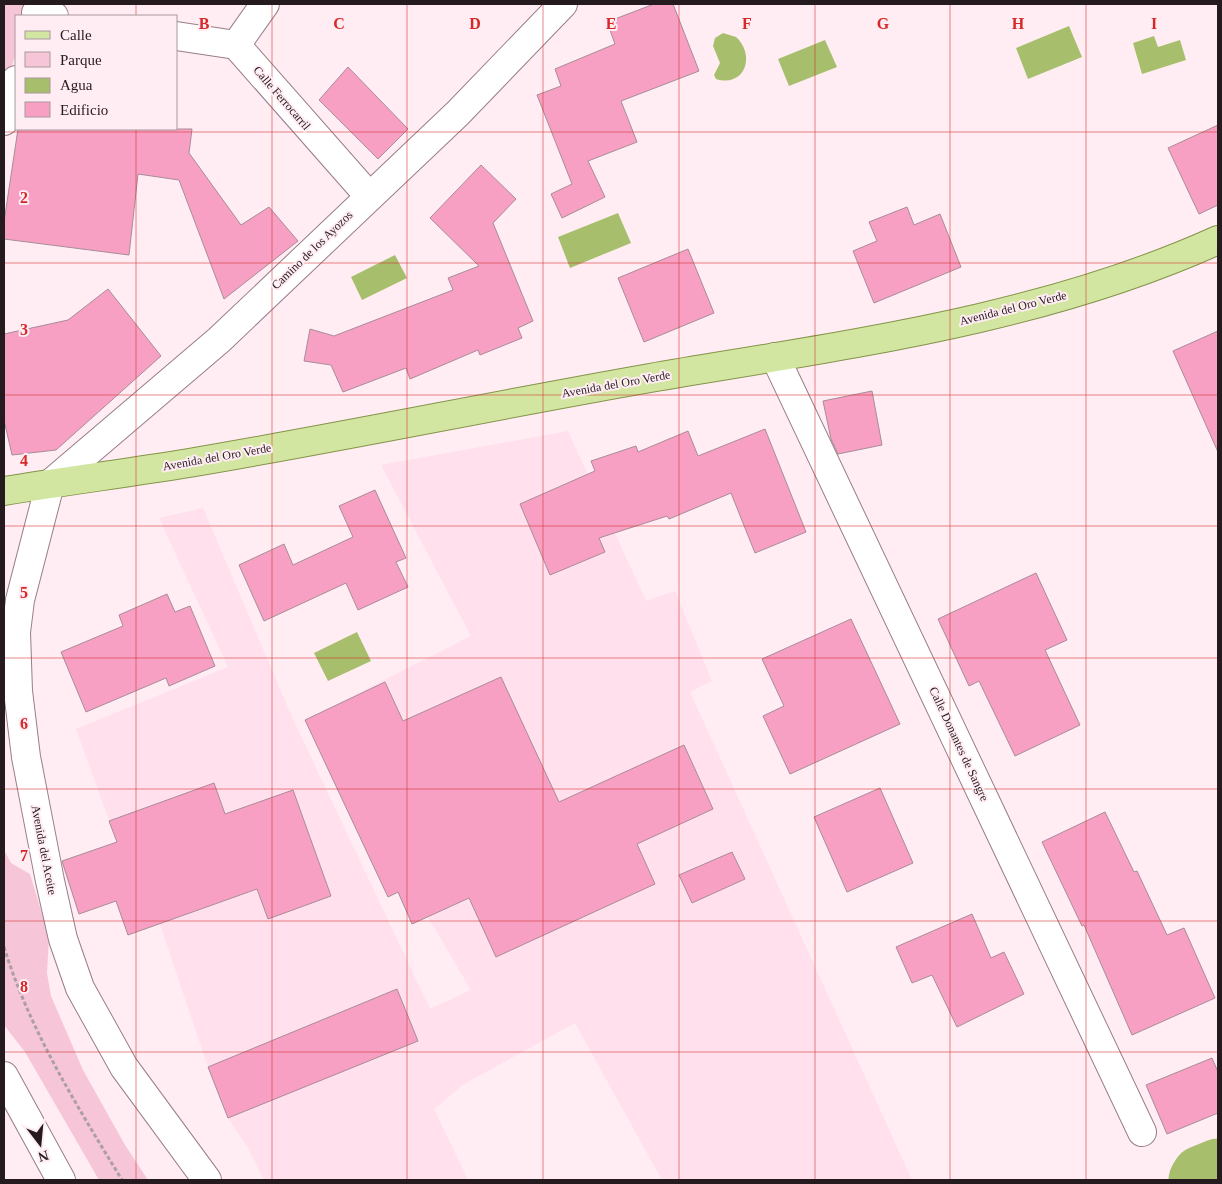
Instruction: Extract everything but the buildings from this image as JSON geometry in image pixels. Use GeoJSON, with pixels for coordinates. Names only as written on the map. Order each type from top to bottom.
{"type":"FeatureCollection","features":[{"type":"Feature","properties":{"kind":"main road","name":"Avenida del Oro Verde"},"geometry":{"type":"LineString","coordinates":[[4,491],[189,463],[521,401],[878,340],[1037,305],[1144,271],[1218,240]]}},
{"type":"Feature","properties":{"kind":"street"},"geometry":{"type":"LineString","coordinates":[[178,36],[236,45],[265,4]]}},
{"type":"Feature","properties":{"kind":"street","name":"Camino de los Ayozos"},"geometry":{"type":"LineString","coordinates":[[50,484],[219,340],[458,113],[562,4]]}},
{"type":"Feature","properties":{"kind":"street","name":"Calle Ferrocarril"},"geometry":{"type":"LineString","coordinates":[[236,45],[369,196]]}},
{"type":"Feature","properties":{"kind":"street"},"geometry":{"type":"LineString","coordinates":[[4,122],[15,84]]}},
{"type":"Feature","properties":{"kind":"street","name":"Calle Donantes de Sangre"},"geometry":{"type":"LineString","coordinates":[[775,357],[1142,1132]]}},
{"type":"Feature","properties":{"kind":"street","name":"Avenida del Aceite"},"geometry":{"type":"LineString","coordinates":[[50,484],[27,569],[20,600],[16,632],[18,691],[26,756],[63,939],[80,988],[124,1066],[207,1180]]}},
{"type":"Feature","properties":{"kind":"street"},"geometry":{"type":"LineString","coordinates":[[4,1076],[61,1180]]}},
{"type":"Feature","properties":{"kind":"path"},"geometry":{"type":"LineString","coordinates":[[4,947],[16,986],[41,1041],[122,1180]]}},
{"type":"Feature","properties":{"kind":"shaded area"},"geometry":{"type":"Polygon","coordinates":[[[568,431],[646,601],[675,591],[712,681],[690,692],[912,1180],[662,1180],[575,1023],[464,1084],[434,1109],[468,1180],[264,1180],[248,1148],[228,1118],[208,1067],[160,924],[128,935],[116,901],[79,914],[61,862],[117,842],[76,729],[228,667],[159,518],[203,508],[292,717],[430,1009],[471,990],[428,917],[412,924],[398,893],[388,897],[305,720],[471,636],[381,465],[568,431]]]}},
{"type":"Feature","properties":{"kind":"green space"},"geometry":{"type":"Polygon","coordinates":[[[4,4],[32,4],[28,15],[15,15],[15,56],[4,91],[4,4]]]}},
{"type":"Feature","properties":{"kind":"green space"},"geometry":{"type":"Polygon","coordinates":[[[4,850],[11,863],[30,874],[49,937],[47,973],[51,996],[83,1070],[125,1145],[148,1180],[99,1180],[25,1052],[4,1025],[4,850]]]}},
{"type":"Feature","properties":{"kind":"water"},"geometry":{"type":"Polygon","coordinates":[[[1069,26],[1082,57],[1028,79],[1016,48],[1069,26]]]}},
{"type":"Feature","properties":{"kind":"water"},"geometry":{"type":"Polygon","coordinates":[[[723,33],[736,37],[742,44],[746,61],[740,74],[734,79],[726,81],[716,79],[714,75],[720,63],[713,46],[715,38],[723,33]]]}},
{"type":"Feature","properties":{"kind":"water"},"geometry":{"type":"Polygon","coordinates":[[[1154,36],[1158,47],[1180,40],[1186,60],[1142,74],[1133,43],[1154,36]]]}},
{"type":"Feature","properties":{"kind":"water"},"geometry":{"type":"Polygon","coordinates":[[[825,40],[837,67],[789,86],[778,59],[825,40]]]}},
{"type":"Feature","properties":{"kind":"water"},"geometry":{"type":"Polygon","coordinates":[[[618,213],[631,243],[570,268],[558,237],[618,213]]]}},
{"type":"Feature","properties":{"kind":"water"},"geometry":{"type":"Polygon","coordinates":[[[395,255],[407,278],[362,300],[351,277],[395,255]]]}},
{"type":"Feature","properties":{"kind":"water"},"geometry":{"type":"Polygon","coordinates":[[[357,632],[371,661],[328,681],[314,653],[357,632]]]}},
{"type":"Feature","properties":{"kind":"waterway"},"geometry":{"type":"LineString","coordinates":[[1198,1180],[1201,1175],[1218,1168]]}}]}
